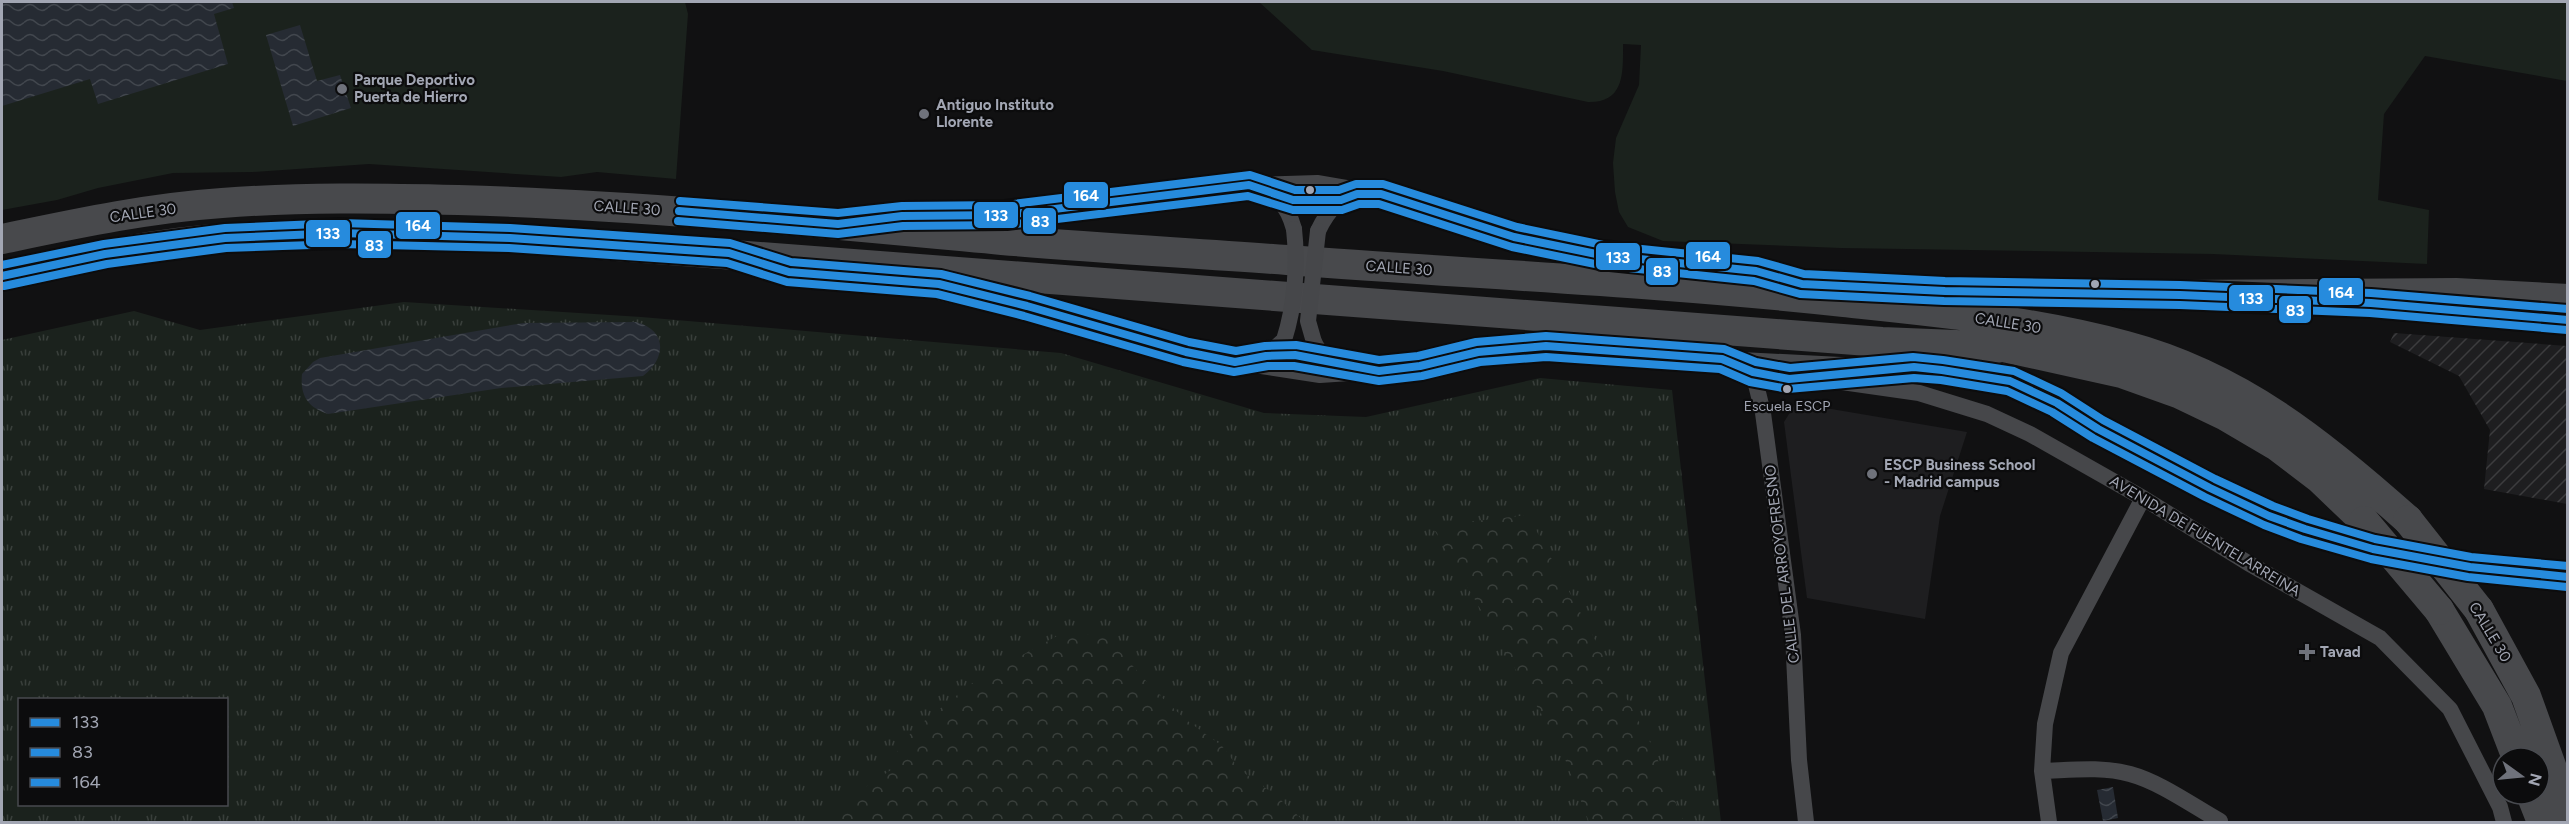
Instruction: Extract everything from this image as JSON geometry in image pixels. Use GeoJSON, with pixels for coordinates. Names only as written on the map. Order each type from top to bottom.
{"type":"FeatureCollection","features":[{"type":"Feature","properties":{"kind":"highway","name":"CALLE 30"},"geometry":{"type":"LineString","coordinates":[[2,239],[88,221],[216,203],[344,197],[530,202],[765,217],[1010,240],[1742,291],[2009,321],[2138,350],[2186,367],[2237,391],[2342,460],[2408,520],[2479,610],[2526,696],[2568,813]]}},
{"type":"Feature","properties":{"kind":"highway"},"geometry":{"type":"LineString","coordinates":[[838,224],[902,216]]}},
{"type":"Feature","properties":{"kind":"highway","name":"CALLE 30"},"geometry":{"type":"LineString","coordinates":[[2,276],[105,254],[214,239],[340,232],[510,238],[1882,342],[2004,347],[2122,373],[2178,393],[2226,416],[2277,446],[2319,478],[2364,521],[2439,610],[2497,706],[2512,746]]}},
{"type":"Feature","properties":{"kind":"highway"},"geometry":{"type":"LineString","coordinates":[[729,253],[789,272],[939,284],[1027,306],[1186,352],[1235,362]]}},
{"type":"Feature","properties":{"kind":"highway"},"geometry":{"type":"LineString","coordinates":[[1742,291],[1802,284]]}},
{"type":"Feature","properties":{"kind":"highway"},"geometry":{"type":"LineString","coordinates":[[2180,295],[2456,293],[2568,299]]}},
{"type":"Feature","properties":{"kind":"highway"},"geometry":{"type":"LineString","coordinates":[[1882,342],[2010,381]]}},
{"type":"Feature","properties":{"kind":"highway"},"geometry":{"type":"LineString","coordinates":[[2536,806],[2542,822]]}},
{"type":"Feature","properties":{"kind":"street"},"geometry":{"type":"LineString","coordinates":[[902,216],[1006,214],[1249,185],[1317,183],[1381,194],[1514,237],[1600,255],[1756,271],[1802,284],[1945,291],[2180,295],[2371,303],[2568,320]]}},
{"type":"Feature","properties":{"kind":"street"},"geometry":{"type":"LineString","coordinates":[[1235,362],[1266,356],[1284,340],[1291,320],[1296,247],[1290,212],[1282,202],[1265,190],[1249,185]]}},
{"type":"Feature","properties":{"kind":"street"},"geometry":{"type":"LineString","coordinates":[[1380,371],[1352,368],[1330,361],[1318,352],[1308,321],[1318,231],[1327,213],[1341,200],[1357,195],[1381,194]]}},
{"type":"Feature","properties":{"kind":"street"},"geometry":{"type":"LineString","coordinates":[[1235,362],[1320,375],[1420,366],[1478,352],[1546,346],[1722,359],[1914,368],[2010,381],[2057,403],[2098,429],[2210,488],[2305,530],[2373,549],[2470,567],[2568,577]]}},
{"type":"Feature","properties":{"kind":"street","name":"AVENIDA DE FUENTELARREINA"},"geometry":{"type":"LineString","coordinates":[[1722,359],[1753,372],[1789,379],[1914,368]]}},
{"type":"Feature","properties":{"kind":"street","name":"CALLE DEL ARROYOFRESNO"},"geometry":{"type":"LineString","coordinates":[[1753,372],[1763,413],[1793,635],[1799,760],[1806,822]]}},
{"type":"Feature","properties":{"kind":"street","name":"CALLE DEL ARROYOFRESNO"},"geometry":{"type":"LineString","coordinates":[[1763,413],[1772,376]]}},
{"type":"Feature","properties":{"kind":"street","name":"AVENIDA DE FUENTELARREINA"},"geometry":{"type":"LineString","coordinates":[[1814,378],[1919,393],[1987,414],[2030,434],[2143,498],[2248,563],[2380,638],[2450,709],[2500,807],[2504,822]]}},
{"type":"Feature","properties":{"kind":"street"},"geometry":{"type":"LineString","coordinates":[[2049,822],[2042,771],[2045,724],[2061,652],[2143,498]]}},
{"type":"Feature","properties":{"kind":"street"},"geometry":{"type":"LineString","coordinates":[[2042,771],[2102,770],[2131,774],[2220,821]]}},
{"type":"Feature","properties":{"kind":"shaded area"},"geometry":{"type":"Polygon","coordinates":[[[2394,333],[2567,346],[2567,504],[2484,489],[2490,430],[2459,376],[2390,342],[2394,333]]]}},
{"type":"Feature","properties":{"kind":"shaded area","name":"ESCP Business School - Madrid campus"},"geometry":{"type":"Polygon","coordinates":[[[1796,403],[1967,432],[1940,516],[1925,619],[1807,598],[1784,422],[1796,403]]]}},
{"type":"Feature","properties":{"kind":"green space","name":"Parque Deportivo Puerta de Hierro"},"geometry":{"type":"Polygon","coordinates":[[[2,2],[685,2],[688,14],[676,179],[597,172],[561,177],[369,164],[253,172],[173,173],[98,188],[57,200],[2,210],[2,2]]]}},
{"type":"Feature","properties":{"kind":"green space"},"geometry":{"type":"Polygon","coordinates":[[[1259,2],[2567,2],[2567,81],[2425,56],[2384,114],[2378,200],[2429,210],[2427,264],[2213,254],[1841,248],[1663,241],[1628,227],[1619,212],[1615,192],[1613,163],[1616,138],[1639,85],[1641,45],[1623,44],[1622,75],[1615,91],[1600,101],[1588,102],[1443,71],[1312,50],[1259,2]]]}},
{"type":"Feature","properties":{"kind":"green space"},"geometry":{"type":"Polygon","coordinates":[[[404,302],[641,317],[1061,353],[1264,413],[1366,417],[1540,378],[1672,390],[1721,822],[2,822],[2,340],[134,311],[200,330],[404,302]]]}},
{"type":"Feature","properties":{"kind":"green space"},"geometry":{"type":"Polygon","coordinates":[[[1528,515],[1651,744],[1684,822],[1589,822],[1560,746],[1432,526],[1528,515]]]}},
{"type":"Feature","properties":{"kind":"green space"},"geometry":{"type":"Polygon","coordinates":[[[1066,631],[1107,637],[1156,692],[1185,719],[1222,746],[1240,770],[1274,794],[1305,822],[823,822],[850,797],[891,770],[897,752],[913,730],[975,681],[1066,631]]]}},
{"type":"Feature","properties":{"kind":"water"},"geometry":{"type":"Polygon","coordinates":[[[2,2],[232,2],[234,8],[214,14],[228,64],[98,104],[90,79],[2,106],[2,2]]]}},
{"type":"Feature","properties":{"kind":"water"},"geometry":{"type":"Polygon","coordinates":[[[300,25],[317,81],[340,75],[351,108],[293,126],[266,35],[300,25]]]}},
{"type":"Feature","properties":{"kind":"water"},"geometry":{"type":"Polygon","coordinates":[[[636,322],[654,331],[660,346],[656,362],[643,376],[501,388],[328,414],[310,404],[302,388],[302,374],[320,358],[523,323],[636,322]]]}},
{"type":"Feature","properties":{"kind":"water"},"geometry":{"type":"Polygon","coordinates":[[[2113,787],[2118,818],[2103,821],[2097,790],[2113,787]]]}},
{"type":"Feature","properties":{"kind":"transit line","name":"164"},"geometry":{"type":"LineString","coordinates":[[680,201],[838,213],[902,206],[1005,205],[1250,175],[1295,190],[1339,190],[1356,184],[1383,184],[1517,227],[1603,245],[1758,261],[1804,274],[1945,281],[2180,285],[2371,293],[2568,309]]}},
{"type":"Feature","properties":{"kind":"transit line","name":"133"},"geometry":{"type":"LineString","coordinates":[[679,211],[838,224],[902,216],[1006,215],[1249,185],[1293,200],[1341,200],[1357,194],[1381,194],[1514,237],[1601,255],[1756,271],[1802,284],[1945,291],[2180,295],[2371,303],[2568,320]]}},
{"type":"Feature","properties":{"kind":"transit line","name":"83"},"geometry":{"type":"LineString","coordinates":[[678,221],[838,234],[903,226],[1007,225],[1248,196],[1293,210],[1342,210],[1359,204],[1379,204],[1512,247],[1600,265],[1754,281],[1800,294],[1944,301],[2180,305],[2370,313],[2567,330]]}},
{"type":"Feature","properties":{"kind":"transit line","name":"164"},"geometry":{"type":"LineString","coordinates":[[2,265],[104,244],[225,228],[340,223],[510,228],[730,243],[791,262],[941,274],[1030,296],[1189,342],[1236,351],[1265,346],[1296,345],[1379,360],[1418,356],[1476,342],[1546,336],[1724,349],[1756,362],[1790,368],[1913,357],[1943,360],[2014,371],[2061,393],[2103,420],[2215,479],[2273,506],[2308,519],[2375,539],[2471,557],[2568,566]]}},
{"type":"Feature","properties":{"kind":"transit line","name":"133"},"geometry":{"type":"LineString","coordinates":[[2,276],[105,254],[225,238],[340,233],[510,238],[729,253],[789,272],[939,284],[1027,306],[1186,352],[1235,362],[1266,356],[1295,355],[1379,371],[1420,366],[1478,352],[1546,346],[1722,359],[1753,372],[1789,379],[1914,367],[1942,370],[2010,381],[2057,403],[2098,429],[2210,488],[2269,516],[2305,529],[2373,549],[2470,567],[2568,577]]}},
{"type":"Feature","properties":{"kind":"transit line","name":"83"},"geometry":{"type":"LineString","coordinates":[[4,286],[107,264],[226,248],[340,244],[509,248],[727,263],[787,282],[937,294],[1024,316],[1183,362],[1234,372],[1268,366],[1294,366],[1379,381],[1422,376],[1480,362],[1546,357],[1720,369],[1750,382],[1788,389],[1914,378],[1941,380],[2007,391],[2052,412],[2093,438],[2205,497],[2264,525],[2301,539],[2371,559],[2468,577],[2567,587]]}},
{"type":"Feature","properties":{"kind":"place","name":"Parque Deportivo Puerta de Hierro"},"geometry":{"type":"Point","coordinates":[342,89]}},
{"type":"Feature","properties":{"kind":"place","name":"Antiguo Instituto Llorente"},"geometry":{"type":"Point","coordinates":[924,114]}},
{"type":"Feature","properties":{"kind":"place","name":"Escuela ESCP"},"geometry":{"type":"Point","coordinates":[1787,389]}},
{"type":"Feature","properties":{"kind":"place","name":"ESCP Business School - Madrid campus"},"geometry":{"type":"Point","coordinates":[1872,474]}},
{"type":"Feature","properties":{"kind":"place","name":"Tavad"},"geometry":{"type":"Point","coordinates":[2307,652]}}]}
